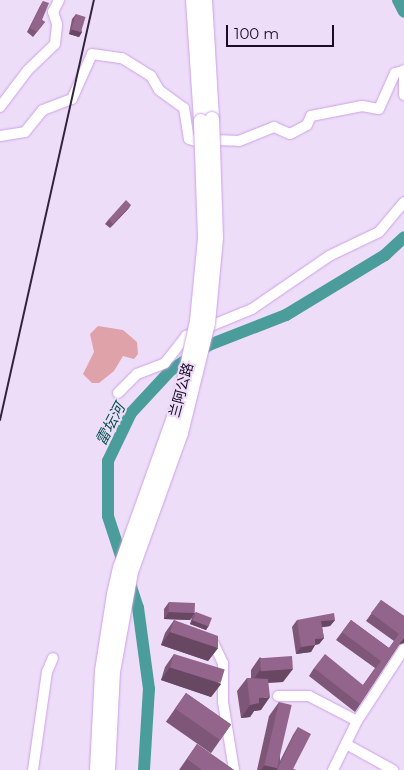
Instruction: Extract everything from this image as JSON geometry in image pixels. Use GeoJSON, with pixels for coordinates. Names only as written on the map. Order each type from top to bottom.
{"type":"FeatureCollection","features":[{"type":"Feature","properties":{"kind":"highway","name":"兰阿公路"},"geometry":{"type":"LineString","coordinates":[[108,770],[113,672],[131,572],[181,433],[208,323],[216,238],[193,0]]}},
{"type":"Feature","properties":{"kind":"highway","name":"兰阿公路"},"geometry":{"type":"LineString","coordinates":[[97,770],[101,680],[114,594],[120,568],[176,412],[197,321],[205,238],[205,0]]}},
{"type":"Feature","properties":{"kind":"street"},"geometry":{"type":"LineString","coordinates":[[0,107],[28,70],[55,44],[57,24],[53,12],[58,0]]}},
{"type":"Feature","properties":{"kind":"street"},"geometry":{"type":"LineString","coordinates":[[0,136],[25,132],[43,110],[72,99],[92,54],[122,58],[151,76],[159,90],[184,108],[188,139],[205,144],[214,140],[239,141],[274,127],[290,134],[307,125],[311,116],[362,106],[379,109],[394,74],[404,71],[404,95]]}},
{"type":"Feature","properties":{"kind":"street"},"geometry":{"type":"LineString","coordinates":[[118,393],[137,374],[165,362],[186,336],[252,309],[329,256],[379,232],[404,202]]}},
{"type":"Feature","properties":{"kind":"street"},"geometry":{"type":"LineString","coordinates":[[200,637],[214,644],[223,663],[223,702],[234,770]]}},
{"type":"Feature","properties":{"kind":"street"},"geometry":{"type":"LineString","coordinates":[[333,770],[357,721],[404,649]]}},
{"type":"Feature","properties":{"kind":"street"},"geometry":{"type":"LineString","coordinates":[[33,770],[48,672],[53,658]]}},
{"type":"Feature","properties":{"kind":"street"},"geometry":{"type":"LineString","coordinates":[[278,696],[309,696],[357,721]]}},
{"type":"Feature","properties":{"kind":"street"},"geometry":{"type":"LineString","coordinates":[[346,744],[393,770]]}},
{"type":"Feature","properties":{"kind":"shaded area"},"geometry":{"type":"Polygon","coordinates":[[[98,326],[123,330],[137,342],[138,354],[134,359],[123,356],[114,371],[99,383],[92,383],[83,374],[94,352],[90,334],[98,326]]]}},
{"type":"Feature","properties":{"kind":"building"},"geometry":{"type":"Polygon","coordinates":[[[43,1],[49,3],[42,20],[45,22],[37,32],[30,28],[43,1]]]}},
{"type":"Feature","properties":{"kind":"building"},"geometry":{"type":"Polygon","coordinates":[[[76,14],[86,17],[81,32],[71,29],[76,14]]]}},
{"type":"Feature","properties":{"kind":"building"},"geometry":{"type":"Polygon","coordinates":[[[126,200],[131,205],[113,224],[109,219],[126,200]]]}},
{"type":"Feature","properties":{"kind":"building"},"geometry":{"type":"Polygon","coordinates":[[[381,600],[404,616],[404,637],[360,704],[314,668],[325,654],[363,685],[381,661],[342,632],[351,620],[389,648],[399,634],[371,613],[381,600]]]}},
{"type":"Feature","properties":{"kind":"building"},"geometry":{"type":"Polygon","coordinates":[[[169,602],[195,603],[195,613],[169,612],[169,602]]]}},
{"type":"Feature","properties":{"kind":"building"},"geometry":{"type":"Polygon","coordinates":[[[196,612],[212,618],[209,626],[193,620],[196,612]]]}},
{"type":"Feature","properties":{"kind":"building"},"geometry":{"type":"Polygon","coordinates":[[[334,613],[335,620],[321,621],[324,638],[315,639],[315,645],[301,647],[297,620],[334,613]]]}},
{"type":"Feature","properties":{"kind":"building"},"geometry":{"type":"Polygon","coordinates":[[[174,620],[218,636],[218,648],[170,632],[174,620]]]}},
{"type":"Feature","properties":{"kind":"building"},"geometry":{"type":"Polygon","coordinates":[[[174,654],[225,669],[221,683],[170,667],[174,654]]]}},
{"type":"Feature","properties":{"kind":"building"},"geometry":{"type":"Polygon","coordinates":[[[292,656],[293,669],[261,671],[260,658],[292,656]]]}},
{"type":"Feature","properties":{"kind":"building"},"geometry":{"type":"Polygon","coordinates":[[[247,678],[268,679],[270,697],[259,698],[259,703],[250,705],[247,678]]]}},
{"type":"Feature","properties":{"kind":"building"},"geometry":{"type":"Polygon","coordinates":[[[186,693],[231,725],[220,740],[175,709],[186,693]]]}},
{"type":"Feature","properties":{"kind":"building"},"geometry":{"type":"Polygon","coordinates":[[[279,702],[292,705],[277,768],[264,765],[279,702]]]}},
{"type":"Feature","properties":{"kind":"building"},"geometry":{"type":"Polygon","coordinates":[[[298,727],[311,734],[293,769],[296,770],[277,770],[298,727]]]}},
{"type":"Feature","properties":{"kind":"building"},"geometry":{"type":"Polygon","coordinates":[[[197,744],[234,770],[202,770],[187,759],[197,744]]]}},
{"type":"Feature","properties":{"kind":"waterway","name":"雷坛河"},"geometry":{"type":"LineString","coordinates":[[398,0],[404,12]]}},
{"type":"Feature","properties":{"kind":"waterway","name":"雷坛河"},"geometry":{"type":"LineString","coordinates":[[144,770],[149,689],[138,608],[108,516],[108,461],[131,413],[171,370],[209,345],[286,315],[385,255],[404,237]]}},
{"type":"Feature","properties":{"kind":"railway"},"geometry":{"type":"LineString","coordinates":[[0,420],[94,0]]}}]}
